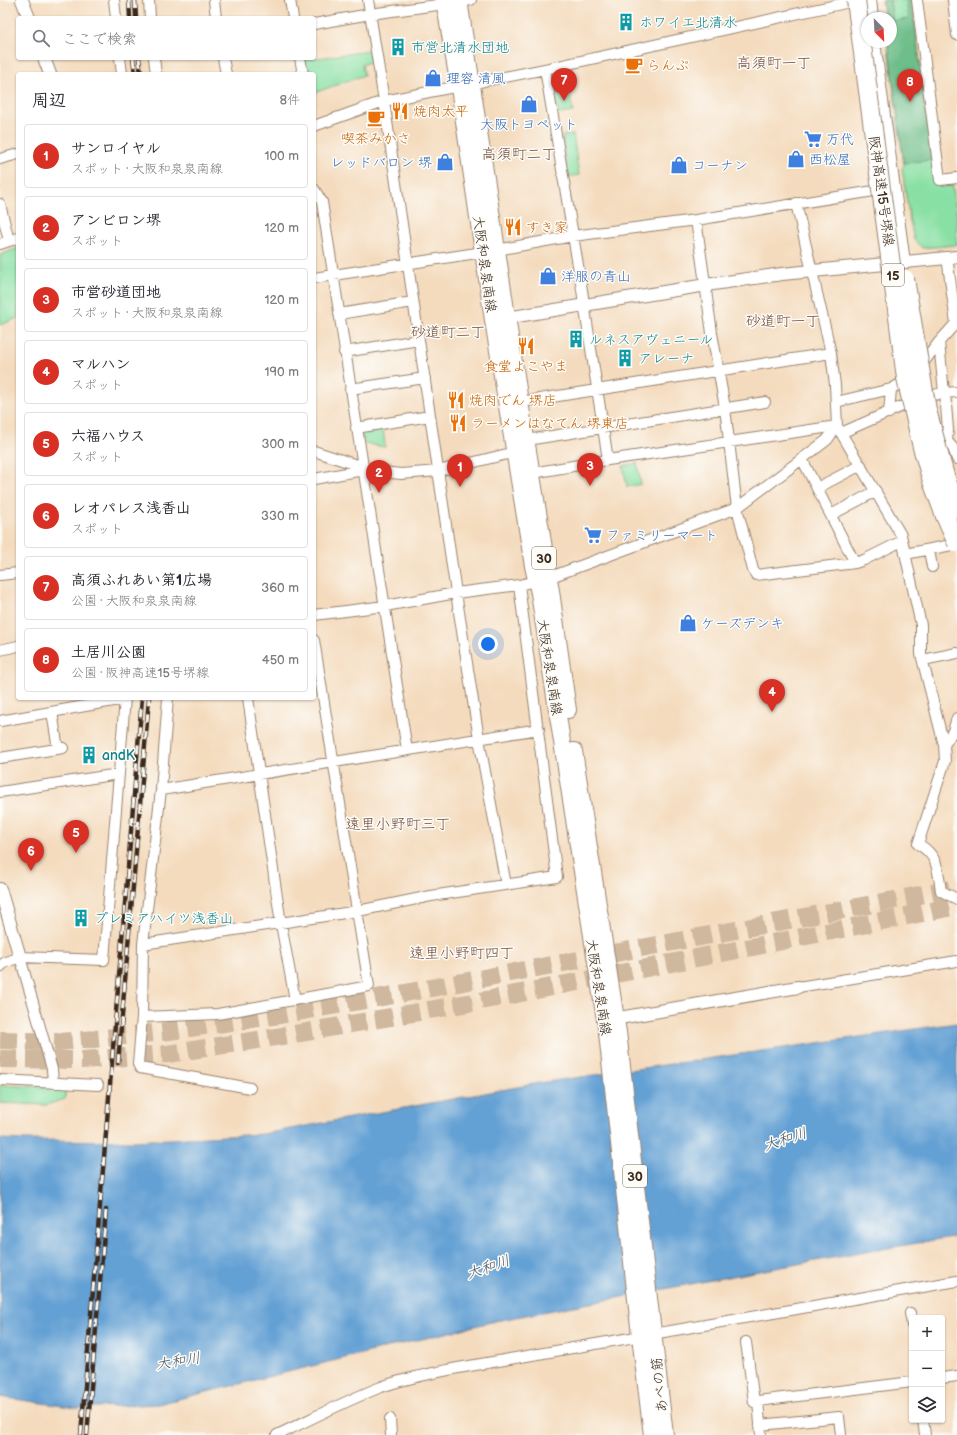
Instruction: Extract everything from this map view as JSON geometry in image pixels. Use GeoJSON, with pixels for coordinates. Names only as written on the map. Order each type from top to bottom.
{"type":"FeatureCollection","features":[{"type":"Feature","properties":{"kind":"highway"},"geometry":{"type":"LineString","coordinates":[[860,0],[867,12]]}},
{"type":"Feature","properties":{"kind":"highway","name":"阪神高速15号堺線"},"geometry":{"type":"LineString","coordinates":[[860,0],[906,378],[920,440],[932,481],[957,544]]}},
{"type":"Feature","properties":{"kind":"highway","name":"阪神高速15号堺線"},"geometry":{"type":"LineString","coordinates":[[874,48],[904,276],[927,410],[945,476],[957,508]]}},
{"type":"Feature","properties":{"kind":"main road","name":"大阪和泉泉南線"},"geometry":{"type":"LineString","coordinates":[[456,1],[465,85],[500,319],[515,452],[542,580],[614,1024],[645,1328]]}},
{"type":"Feature","properties":{"kind":"main road","name":"大阪和泉泉南線"},"geometry":{"type":"LineString","coordinates":[[500,319],[520,402],[527,440],[532,473],[542,580]]}},
{"type":"Feature","properties":{"kind":"main road","name":"あべの筋"},"geometry":{"type":"LineString","coordinates":[[645,1328],[652,1435]]}},
{"type":"Feature","properties":{"kind":"main road","name":"あべの筋"},"geometry":{"type":"LineString","coordinates":[[645,1328],[655,1347],[664,1435]]}},
{"type":"Feature","properties":{"kind":"street"},"geometry":{"type":"LineString","coordinates":[[22,0],[28,16]]}},
{"type":"Feature","properties":{"kind":"street"},"geometry":{"type":"LineString","coordinates":[[114,0],[116,16]]}},
{"type":"Feature","properties":{"kind":"street"},"geometry":{"type":"LineString","coordinates":[[149,0],[150,16]]}},
{"type":"Feature","properties":{"kind":"street"},"geometry":{"type":"LineString","coordinates":[[214,0],[216,16]]}},
{"type":"Feature","properties":{"kind":"street"},"geometry":{"type":"LineString","coordinates":[[290,0],[293,16]]}},
{"type":"Feature","properties":{"kind":"street"},"geometry":{"type":"LineString","coordinates":[[368,0],[456,593],[479,739],[506,885]]}},
{"type":"Feature","properties":{"kind":"street"},"geometry":{"type":"LineString","coordinates":[[316,125],[384,101],[545,69],[860,0],[880,190],[890,263]]}},
{"type":"Feature","properties":{"kind":"street"},"geometry":{"type":"LineString","coordinates":[[917,0],[940,180],[957,178]]}},
{"type":"Feature","properties":{"kind":"street"},"geometry":{"type":"LineString","coordinates":[[953,0],[957,35]]}},
{"type":"Feature","properties":{"kind":"street"},"geometry":{"type":"LineString","coordinates":[[316,24],[456,1]]}},
{"type":"Feature","properties":{"kind":"street"},"geometry":{"type":"LineString","coordinates":[[874,48],[904,262]]}},
{"type":"Feature","properties":{"kind":"street"},"geometry":{"type":"LineString","coordinates":[[45,60],[49,72]]}},
{"type":"Feature","properties":{"kind":"street"},"geometry":{"type":"LineString","coordinates":[[120,60],[122,72]]}},
{"type":"Feature","properties":{"kind":"street"},"geometry":{"type":"LineString","coordinates":[[154,60],[156,72]]}},
{"type":"Feature","properties":{"kind":"street"},"geometry":{"type":"LineString","coordinates":[[223,60],[226,72]]}},
{"type":"Feature","properties":{"kind":"street"},"geometry":{"type":"LineString","coordinates":[[300,60],[303,72]]}},
{"type":"Feature","properties":{"kind":"street"},"geometry":{"type":"LineString","coordinates":[[545,69],[608,460]]}},
{"type":"Feature","properties":{"kind":"street"},"geometry":{"type":"LineString","coordinates":[[0,159],[16,155]]}},
{"type":"Feature","properties":{"kind":"street"},"geometry":{"type":"LineString","coordinates":[[316,278],[490,251],[573,236],[696,220],[880,190]]}},
{"type":"Feature","properties":{"kind":"street"},"geometry":{"type":"LineString","coordinates":[[316,192],[322,202],[338,314],[407,750]]}},
{"type":"Feature","properties":{"kind":"street"},"geometry":{"type":"LineString","coordinates":[[796,203],[831,353],[839,429],[901,535],[921,625],[922,660],[944,745],[945,761],[918,844],[924,847],[936,862],[942,894],[957,899]]}},
{"type":"Feature","properties":{"kind":"street"},"geometry":{"type":"LineString","coordinates":[[0,204],[9,241]]}},
{"type":"Feature","properties":{"kind":"street"},"geometry":{"type":"LineString","coordinates":[[696,220],[712,333],[730,441],[737,508],[752,570],[756,575],[855,563],[902,541]]}},
{"type":"Feature","properties":{"kind":"street"},"geometry":{"type":"LineString","coordinates":[[500,319],[706,285],[811,271],[952,257],[957,323],[939,342],[912,376],[891,389],[836,402]]}},
{"type":"Feature","properties":{"kind":"street"},"geometry":{"type":"LineString","coordinates":[[338,314],[414,302]]}},
{"type":"Feature","properties":{"kind":"street"},"geometry":{"type":"LineString","coordinates":[[344,352],[419,340]]}},
{"type":"Feature","properties":{"kind":"street"},"geometry":{"type":"LineString","coordinates":[[939,342],[948,430],[947,442],[953,448],[957,458]]}},
{"type":"Feature","properties":{"kind":"street"},"geometry":{"type":"LineString","coordinates":[[520,402],[831,353]]}},
{"type":"Feature","properties":{"kind":"street"},"geometry":{"type":"LineString","coordinates":[[350,389],[425,378]]}},
{"type":"Feature","properties":{"kind":"street"},"geometry":{"type":"LineString","coordinates":[[889,412],[891,389]]}},
{"type":"Feature","properties":{"kind":"street"},"geometry":{"type":"LineString","coordinates":[[532,473],[730,441],[839,429],[889,412],[924,397],[957,392]]}},
{"type":"Feature","properties":{"kind":"street"},"geometry":{"type":"LineString","coordinates":[[527,440],[765,402]]}},
{"type":"Feature","properties":{"kind":"street"},"geometry":{"type":"LineString","coordinates":[[356,428],[430,416]]}},
{"type":"Feature","properties":{"kind":"street"},"geometry":{"type":"LineString","coordinates":[[316,615],[385,606],[456,593],[519,585],[542,580],[737,508],[827,440],[839,429]]}},
{"type":"Feature","properties":{"kind":"street"},"geometry":{"type":"LineString","coordinates":[[316,452],[357,465],[363,470]]}},
{"type":"Feature","properties":{"kind":"street"},"geometry":{"type":"LineString","coordinates":[[316,480],[363,470],[401,474],[438,471],[515,452]]}},
{"type":"Feature","properties":{"kind":"street"},"geometry":{"type":"LineString","coordinates":[[802,459],[855,563]]}},
{"type":"Feature","properties":{"kind":"street"},"geometry":{"type":"LineString","coordinates":[[817,488],[861,465]]}},
{"type":"Feature","properties":{"kind":"street"},"geometry":{"type":"LineString","coordinates":[[831,515],[876,491]]}},
{"type":"Feature","properties":{"kind":"street"},"geometry":{"type":"LineString","coordinates":[[905,554],[957,544]]}},
{"type":"Feature","properties":{"kind":"street"},"geometry":{"type":"LineString","coordinates":[[929,550],[932,567]]}},
{"type":"Feature","properties":{"kind":"street"},"geometry":{"type":"LineString","coordinates":[[0,575],[16,573]]}},
{"type":"Feature","properties":{"kind":"street"},"geometry":{"type":"LineString","coordinates":[[143,944],[281,924],[358,911],[431,896],[557,877],[539,729],[519,585]]}},
{"type":"Feature","properties":{"kind":"street"},"geometry":{"type":"LineString","coordinates":[[0,650],[16,646]]}},
{"type":"Feature","properties":{"kind":"street"},"geometry":{"type":"LineString","coordinates":[[142,1017],[218,1014],[369,986],[316,652]]}},
{"type":"Feature","properties":{"kind":"street"},"geometry":{"type":"LineString","coordinates":[[922,660],[957,653]]}},
{"type":"Feature","properties":{"kind":"street"},"geometry":{"type":"LineString","coordinates":[[0,721],[115,700]]}},
{"type":"Feature","properties":{"kind":"street"},"geometry":{"type":"LineString","coordinates":[[1,963],[20,957],[104,960],[125,700]]}},
{"type":"Feature","properties":{"kind":"street"},"geometry":{"type":"LineString","coordinates":[[168,700],[161,790],[143,944],[142,1017],[138,1064],[140,1068],[250,1088]]}},
{"type":"Feature","properties":{"kind":"street"},"geometry":{"type":"LineString","coordinates":[[248,700],[281,924],[295,1000]]}},
{"type":"Feature","properties":{"kind":"street"},"geometry":{"type":"LineString","coordinates":[[0,758],[61,748],[52,712]]}},
{"type":"Feature","properties":{"kind":"street"},"geometry":{"type":"LineString","coordinates":[[944,745],[953,730],[957,718]]}},
{"type":"Feature","properties":{"kind":"street"},"geometry":{"type":"LineString","coordinates":[[161,790],[539,729]]}},
{"type":"Feature","properties":{"kind":"street"},"geometry":{"type":"LineString","coordinates":[[0,792],[119,774]]}},
{"type":"Feature","properties":{"kind":"street"},"geometry":{"type":"LineString","coordinates":[[0,889],[52,1069],[53,1083]]}},
{"type":"Feature","properties":{"kind":"street"},"geometry":{"type":"LineString","coordinates":[[614,1024],[798,986],[957,961]]}},
{"type":"Feature","properties":{"kind":"street"},"geometry":{"type":"LineString","coordinates":[[0,1080],[98,1085]]}},
{"type":"Feature","properties":{"kind":"street"},"geometry":{"type":"LineString","coordinates":[[277,1435],[357,1397],[382,1387],[421,1376],[645,1328],[957,1281]]}},
{"type":"Feature","properties":{"kind":"street"},"geometry":{"type":"LineString","coordinates":[[746,1342],[754,1402],[909,1382]]}},
{"type":"Feature","properties":{"kind":"street"},"geometry":{"type":"LineString","coordinates":[[945,1378],[957,1376]]}},
{"type":"Feature","properties":{"kind":"street"},"geometry":{"type":"LineString","coordinates":[[758,1401],[761,1430],[839,1417],[841,1435]]}},
{"type":"Feature","properties":{"kind":"street"},"geometry":{"type":"LineString","coordinates":[[390,1419],[391,1435]]}},
{"type":"Feature","properties":{"kind":"street"},"geometry":{"type":"LineString","coordinates":[[923,1423],[925,1435]]}},
{"type":"Feature","properties":{"kind":"green space"},"geometry":{"type":"Polygon","coordinates":[[[882,0],[912,0],[936,184],[952,182],[957,216],[957,245],[922,248],[914,240],[902,168],[904,166],[888,48],[897,48],[897,12],[883,12],[882,0]]]}},
{"type":"Feature","properties":{"kind":"green space"},"geometry":{"type":"Polygon","coordinates":[[[883,0],[890,0],[892,12],[884,12],[883,0]]]}},
{"type":"Feature","properties":{"kind":"green space"},"geometry":{"type":"Polygon","coordinates":[[[906,0],[912,0],[932,160],[904,163],[889,48],[897,48],[897,20],[909,19],[906,0]]]}},
{"type":"Feature","properties":{"kind":"green space"},"geometry":{"type":"Polygon","coordinates":[[[369,51],[371,61],[362,65],[364,75],[316,92],[316,72],[306,72],[304,60],[316,60],[316,58],[369,51]]]}},
{"type":"Feature","properties":{"kind":"green space"},"geometry":{"type":"Polygon","coordinates":[[[566,70],[573,112],[558,114],[552,75],[554,72],[566,70]]]}},
{"type":"Feature","properties":{"kind":"green space"},"geometry":{"type":"Polygon","coordinates":[[[573,134],[579,175],[568,177],[562,136],[573,134]]]}},
{"type":"Feature","properties":{"kind":"green space"},"geometry":{"type":"Polygon","coordinates":[[[16,249],[16,319],[0,325],[0,255],[16,249]]]}},
{"type":"Feature","properties":{"kind":"green space"},"geometry":{"type":"Polygon","coordinates":[[[383,427],[385,447],[363,443],[361,434],[364,430],[383,427]]]}},
{"type":"Feature","properties":{"kind":"green space"},"geometry":{"type":"Polygon","coordinates":[[[637,463],[641,484],[627,487],[623,466],[637,463]]]}},
{"type":"Feature","properties":{"kind":"green space"},"geometry":{"type":"Polygon","coordinates":[[[0,1085],[66,1088],[65,1099],[46,1105],[0,1103],[0,1085]]]}},
{"type":"Feature","properties":{"kind":"water","name":"大和川"},"geometry":{"type":"Polygon","coordinates":[[[957,1023],[957,1236],[770,1269],[495,1321],[158,1404],[77,1408],[0,1397],[0,1139],[133,1141],[263,1134],[539,1083],[957,1023]]]}},
{"type":"Feature","properties":{"kind":"tunnel"},"geometry":{"type":"LineString","coordinates":[[0,1040],[59,1042],[106,1038],[162,1032],[280,1015],[405,993],[957,888]]}},
{"type":"Feature","properties":{"kind":"tunnel"},"geometry":{"type":"LineString","coordinates":[[0,1059],[82,1060],[167,1054],[295,1034],[491,999],[957,906]]}},
{"type":"Feature","properties":{"kind":"railway"},"geometry":{"type":"LineString","coordinates":[[129,0],[130,16]]}},
{"type":"Feature","properties":{"kind":"railway"},"geometry":{"type":"LineString","coordinates":[[135,0],[136,16]]}},
{"type":"Feature","properties":{"kind":"railway"},"geometry":{"type":"LineString","coordinates":[[133,60],[135,72]]}},
{"type":"Feature","properties":{"kind":"railway"},"geometry":{"type":"LineString","coordinates":[[139,60],[141,72]]}},
{"type":"Feature","properties":{"kind":"railway"},"geometry":{"type":"LineString","coordinates":[[81,1435],[142,700]]}},
{"type":"Feature","properties":{"kind":"railway"},"geometry":{"type":"LineString","coordinates":[[118,1063],[149,700]]}},
{"type":"Feature","properties":{"kind":"railway"},"geometry":{"type":"LineString","coordinates":[[87,1435],[106,1210]]}},
{"type":"Feature","properties":{"kind":"place","name":"ホワイエ北清水"},"geometry":{"type":"Point","coordinates":[626,22]}},
{"type":"Feature","properties":{"kind":"place","name":"市営北清水団地"},"geometry":{"type":"Point","coordinates":[398,47]}},
{"type":"Feature","properties":{"kind":"place","name":"らんぷ"},"geometry":{"type":"Point","coordinates":[634,65]}},
{"type":"Feature","properties":{"kind":"place","name":"理容 清風"},"geometry":{"type":"Point","coordinates":[433,78]}},
{"type":"Feature","properties":{"kind":"place","name":"高須ふれあい第1広場"},"geometry":{"type":"Point","coordinates":[564,101]}},
{"type":"Feature","properties":{"kind":"place","name":"土居川公園"},"geometry":{"type":"Point","coordinates":[910,102]}},
{"type":"Feature","properties":{"kind":"place","name":"大阪トヨペット"},"geometry":{"type":"Point","coordinates":[529,104]}},
{"type":"Feature","properties":{"kind":"place","name":"焼肉太平"},"geometry":{"type":"Point","coordinates":[400,111]}},
{"type":"Feature","properties":{"kind":"place","name":"喫茶みかさ"},"geometry":{"type":"Point","coordinates":[376,118]}},
{"type":"Feature","properties":{"kind":"place","name":"万代"},"geometry":{"type":"Point","coordinates":[813,139]}},
{"type":"Feature","properties":{"kind":"place","name":"西松屋"},"geometry":{"type":"Point","coordinates":[796,159]}},
{"type":"Feature","properties":{"kind":"place","name":"レッドバロン 堺"},"geometry":{"type":"Point","coordinates":[445,162]}},
{"type":"Feature","properties":{"kind":"place","name":"コーナン"},"geometry":{"type":"Point","coordinates":[679,165]}},
{"type":"Feature","properties":{"kind":"place","name":"すき家"},"geometry":{"type":"Point","coordinates":[513,227]}},
{"type":"Feature","properties":{"kind":"place","name":"洋服の青山"},"geometry":{"type":"Point","coordinates":[548,276]}},
{"type":"Feature","properties":{"kind":"place","name":"ルネスアヴェニール"},"geometry":{"type":"Point","coordinates":[576,339]}},
{"type":"Feature","properties":{"kind":"place","name":"食堂よこやま"},"geometry":{"type":"Point","coordinates":[526,346]}},
{"type":"Feature","properties":{"kind":"place","name":"アレーナ"},"geometry":{"type":"Point","coordinates":[625,358]}},
{"type":"Feature","properties":{"kind":"place","name":"焼肉でん 堺店"},"geometry":{"type":"Point","coordinates":[456,400]}},
{"type":"Feature","properties":{"kind":"place","name":"ラーメンはなてん 堺東店"},"geometry":{"type":"Point","coordinates":[458,423]}},
{"type":"Feature","properties":{"kind":"place","name":"市営砂道団地"},"geometry":{"type":"Point","coordinates":[590,486]}},
{"type":"Feature","properties":{"kind":"place","name":"サンロイヤル"},"geometry":{"type":"Point","coordinates":[460,487]}},
{"type":"Feature","properties":{"kind":"place","name":"アンビロン堺"},"geometry":{"type":"Point","coordinates":[379,493]}},
{"type":"Feature","properties":{"kind":"place","name":"ファミリーマート"},"geometry":{"type":"Point","coordinates":[593,535]}},
{"type":"Feature","properties":{"kind":"place","name":"ケーズデンキ"},"geometry":{"type":"Point","coordinates":[688,623]}},
{"type":"Feature","properties":{"kind":"place","name":"マルハン"},"geometry":{"type":"Point","coordinates":[772,712]}},
{"type":"Feature","properties":{"kind":"place","name":"andK"},"geometry":{"type":"Point","coordinates":[89,755]}},
{"type":"Feature","properties":{"kind":"place","name":"六福ハウス"},"geometry":{"type":"Point","coordinates":[76,853]}},
{"type":"Feature","properties":{"kind":"place","name":"レオパレス浅香山"},"geometry":{"type":"Point","coordinates":[31,871]}},
{"type":"Feature","properties":{"kind":"place","name":"プレミアハイツ浅香山"},"geometry":{"type":"Point","coordinates":[81,918]}},
{"type":"Feature","properties":{"kind":"district","name":"高須町一丁"},"geometry":{"type":"Point","coordinates":[774,63]}},
{"type":"Feature","properties":{"kind":"district","name":"高須町二丁"},"geometry":{"type":"Point","coordinates":[519,154]}},
{"type":"Feature","properties":{"kind":"district","name":"砂道町一丁"},"geometry":{"type":"Point","coordinates":[783,321]}},
{"type":"Feature","properties":{"kind":"district","name":"砂道町二丁"},"geometry":{"type":"Point","coordinates":[448,332]}},
{"type":"Feature","properties":{"kind":"district","name":"遠里小野町三丁"},"geometry":{"type":"Point","coordinates":[398,824]}},
{"type":"Feature","properties":{"kind":"district","name":"遠里小野町四丁"},"geometry":{"type":"Point","coordinates":[462,953]}}]}
